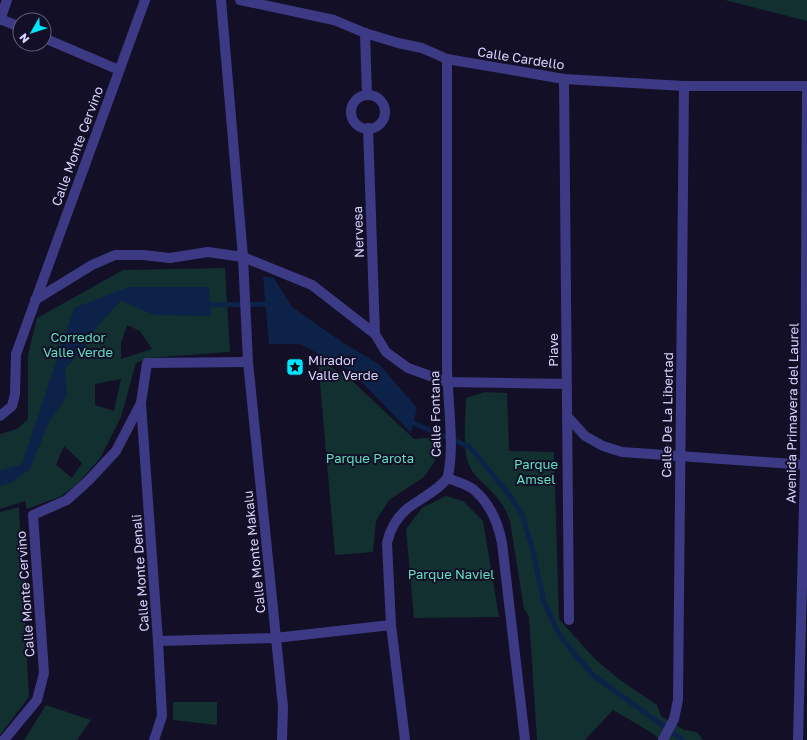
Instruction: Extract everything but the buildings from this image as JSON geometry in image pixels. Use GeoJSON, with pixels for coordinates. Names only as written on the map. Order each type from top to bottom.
{"type":"FeatureCollection","features":[{"type":"Feature","properties":{"kind":"street"},"geometry":{"type":"LineString","coordinates":[[7,0],[0,19],[12,24]]}},
{"type":"Feature","properties":{"kind":"street","name":"Calle Monte Cervino"},"geometry":{"type":"LineString","coordinates":[[0,416],[12,406],[15,394],[16,354],[145,0]]}},
{"type":"Feature","properties":{"kind":"street","name":"Calle Monte Makalu"},"geometry":{"type":"LineString","coordinates":[[221,0],[243,257],[248,362],[283,707],[282,740]]}},
{"type":"Feature","properties":{"kind":"street","name":"Calle Cardello"},"geometry":{"type":"LineString","coordinates":[[240,0],[334,20],[365,33],[398,43],[422,48],[447,59],[564,79],[684,86],[807,86]]}},
{"type":"Feature","properties":{"kind":"street"},"geometry":{"type":"LineString","coordinates":[[365,33],[367,95]]}},
{"type":"Feature","properties":{"kind":"street"},"geometry":{"type":"LineString","coordinates":[[52,41],[119,70]]}},
{"type":"Feature","properties":{"kind":"street","name":"Calle Fontana"},"geometry":{"type":"LineString","coordinates":[[447,59],[447,382],[451,448],[447,478]]}},
{"type":"Feature","properties":{"kind":"street","name":"Piave"},"geometry":{"type":"LineString","coordinates":[[564,79],[569,620]]}},
{"type":"Feature","properties":{"kind":"street","name":"Calle De La Libertad"},"geometry":{"type":"LineString","coordinates":[[663,740],[674,719],[678,700],[684,86]]}},
{"type":"Feature","properties":{"kind":"street","name":"Avenida Primavera del Laurel"},"geometry":{"type":"LineString","coordinates":[[798,740],[806,465],[807,86]]}},
{"type":"Feature","properties":{"kind":"street"},"geometry":{"type":"LineString","coordinates":[[367,95],[374,96],[379,99],[384,109],[383,120],[374,127],[368,128],[358,126],[354,122],[351,112],[354,102],[358,98],[367,95]]}},
{"type":"Feature","properties":{"kind":"street","name":"Nervesa"},"geometry":{"type":"LineString","coordinates":[[368,128],[374,334]]}},
{"type":"Feature","properties":{"kind":"street"},"geometry":{"type":"LineString","coordinates":[[35,300],[92,265],[115,255],[144,255],[170,258],[208,252],[243,257],[312,285],[374,334],[386,352],[408,368],[447,382],[566,384]]}},
{"type":"Feature","properties":{"kind":"street","name":"Calle Monte Cervino"},"geometry":{"type":"LineString","coordinates":[[4,740],[37,700],[44,673],[33,515],[67,500],[89,480],[116,451],[141,403],[147,363],[248,362]]}},
{"type":"Feature","properties":{"kind":"street","name":"Calle Monte Denali"},"geometry":{"type":"LineString","coordinates":[[141,403],[162,716],[154,740]]}},
{"type":"Feature","properties":{"kind":"street"},"geometry":{"type":"LineString","coordinates":[[567,416],[585,436],[602,446],[622,452],[806,465]]}},
{"type":"Feature","properties":{"kind":"street"},"geometry":{"type":"LineString","coordinates":[[405,740],[391,626],[387,543],[389,533],[395,522],[407,508],[437,488],[447,478],[472,488],[488,506],[499,526],[504,554],[525,740]]}},
{"type":"Feature","properties":{"kind":"street"},"geometry":{"type":"LineString","coordinates":[[158,641],[275,638],[391,626]]}},
{"type":"Feature","properties":{"kind":"green space"},"geometry":{"type":"Polygon","coordinates":[[[725,0],[807,0],[807,21],[725,0]]]}},
{"type":"Feature","properties":{"kind":"green space","name":"Corredor Valle Verde"},"geometry":{"type":"Polygon","coordinates":[[[225,268],[230,352],[148,358],[136,363],[121,417],[101,457],[79,482],[62,496],[27,509],[25,501],[0,509],[0,434],[17,429],[28,419],[28,355],[37,318],[123,270],[225,268]],[[127,325],[121,343],[121,359],[152,349],[140,331],[127,325]],[[121,379],[95,384],[95,405],[114,411],[121,379]],[[64,446],[56,465],[72,478],[82,463],[64,446]]]}},
{"type":"Feature","properties":{"kind":"green space","name":"Parque Parota"},"geometry":{"type":"Polygon","coordinates":[[[318,360],[349,378],[414,439],[433,437],[435,461],[424,477],[389,500],[376,521],[373,552],[335,555],[318,360]]]}},
{"type":"Feature","properties":{"kind":"green space","name":"Parque Amsel"},"geometry":{"type":"Polygon","coordinates":[[[485,392],[507,393],[509,451],[554,452],[559,619],[595,659],[620,680],[657,705],[661,716],[684,730],[697,732],[703,740],[660,740],[652,733],[613,710],[585,740],[537,740],[529,616],[524,609],[510,521],[505,508],[494,493],[471,469],[466,453],[466,398],[485,392]]]}},
{"type":"Feature","properties":{"kind":"green space","name":"Parque Naviel"},"geometry":{"type":"Polygon","coordinates":[[[446,496],[463,501],[483,521],[499,617],[414,618],[406,529],[422,508],[446,496]]]}},
{"type":"Feature","properties":{"kind":"green space"},"geometry":{"type":"Polygon","coordinates":[[[19,507],[29,697],[0,735],[0,512],[19,507]]]}},
{"type":"Feature","properties":{"kind":"green space"},"geometry":{"type":"Polygon","coordinates":[[[173,702],[217,702],[217,725],[173,720],[173,702]]]}},
{"type":"Feature","properties":{"kind":"green space"},"geometry":{"type":"Polygon","coordinates":[[[46,705],[91,720],[77,740],[24,740],[46,705]]]}},
{"type":"Feature","properties":{"kind":"water"},"geometry":{"type":"Polygon","coordinates":[[[263,276],[274,278],[292,307],[342,342],[380,365],[417,408],[411,433],[352,372],[300,344],[269,344],[263,276]]]}},
{"type":"Feature","properties":{"kind":"water"},"geometry":{"type":"Polygon","coordinates":[[[129,287],[209,287],[211,316],[155,315],[121,301],[98,325],[86,345],[65,369],[67,396],[48,424],[30,469],[11,483],[0,486],[0,471],[22,464],[74,308],[129,287]]]}},
{"type":"Feature","properties":{"kind":"waterway"},"geometry":{"type":"LineString","coordinates":[[203,305],[265,304],[270,307]]}},
{"type":"Feature","properties":{"kind":"waterway"},"geometry":{"type":"LineString","coordinates":[[409,419],[413,423],[470,447],[507,492],[522,514],[532,548],[544,602],[559,634],[594,676],[683,740]]}},
{"type":"Feature","properties":{"kind":"place","name":"Mirador Valle Verde"},"geometry":{"type":"Point","coordinates":[295,367]}}]}
